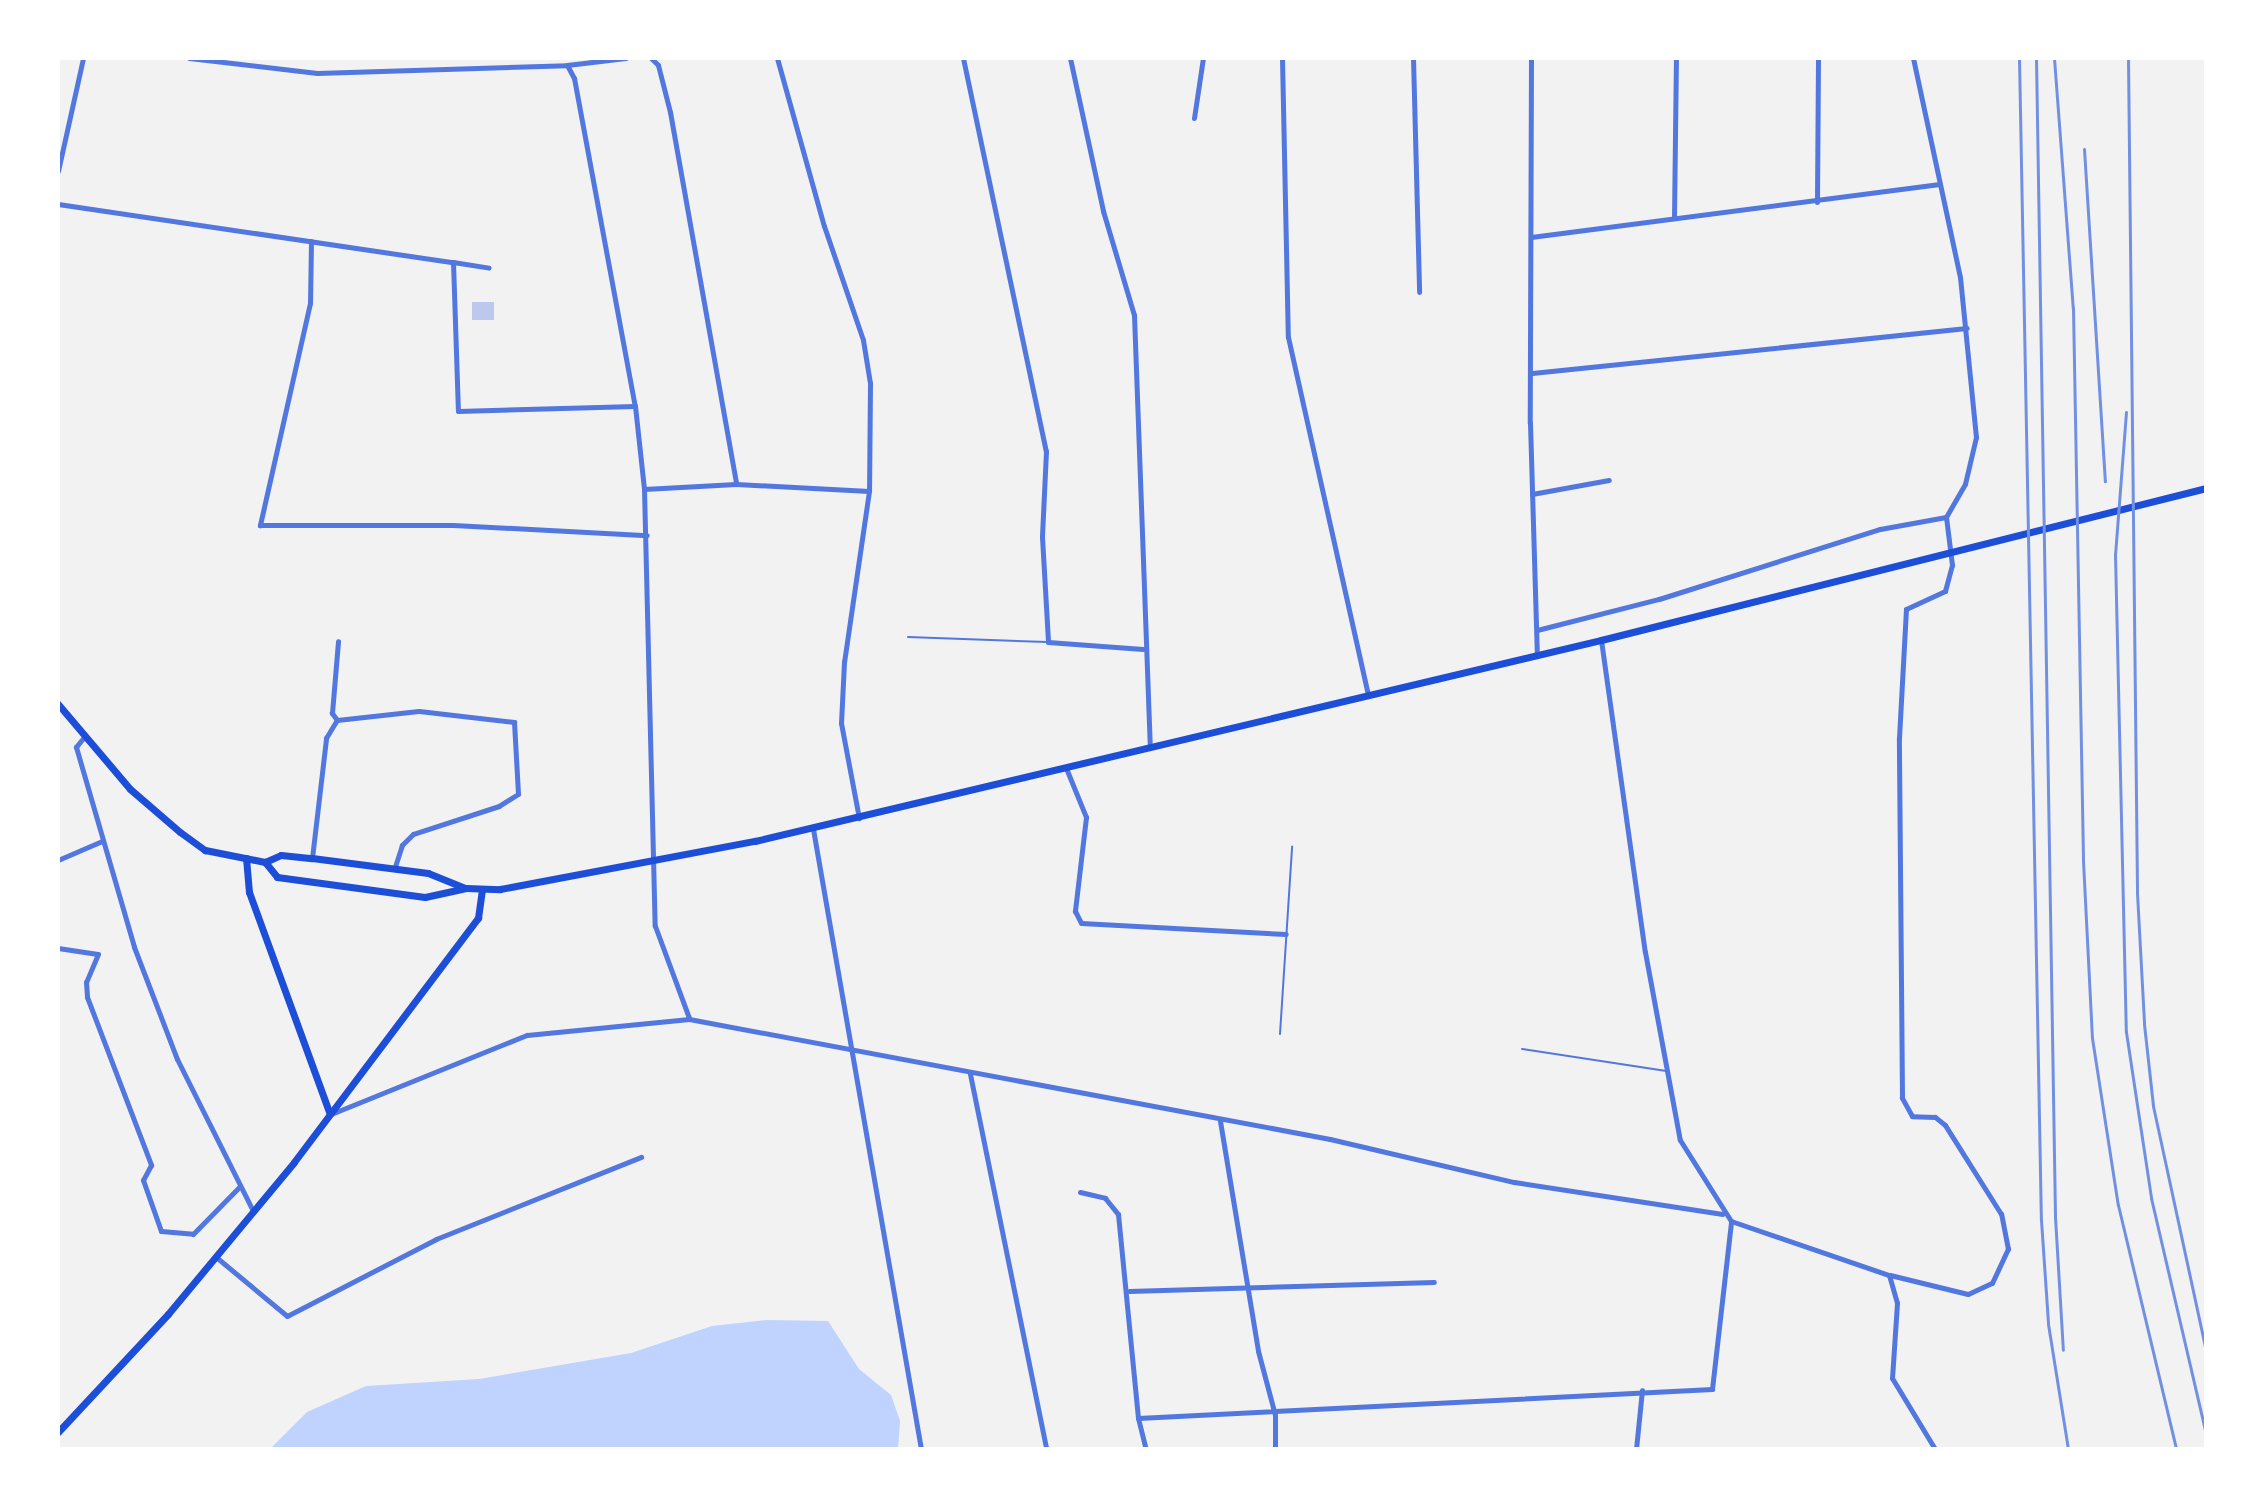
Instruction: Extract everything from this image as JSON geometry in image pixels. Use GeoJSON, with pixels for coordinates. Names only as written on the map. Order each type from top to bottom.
{"type":"FeatureCollection","features":[{"type":"Feature","properties":{"kind":"main road"},"geometry":{"type":"LineString","coordinates":[[265,862],[277,877],[425,897],[652,860],[813,829],[1150,748],[1328,701],[1368,696],[1601,640],[2204,488]]}},
{"type":"Feature","properties":{"kind":"main road"},"geometry":{"type":"LineString","coordinates":[[58,704],[130,789],[205,850],[265,862],[281,855],[428,873],[466,888]]}},
{"type":"Feature","properties":{"kind":"main road"},"geometry":{"type":"LineString","coordinates":[[246,858],[245,876],[257,917],[330,1114]]}},
{"type":"Feature","properties":{"kind":"main road"},"geometry":{"type":"LineString","coordinates":[[58,1432],[254,1212],[478,918],[482,889]]}},
{"type":"Feature","properties":{"kind":"street"},"geometry":{"type":"LineString","coordinates":[[58,171],[83,58]]}},
{"type":"Feature","properties":{"kind":"street"},"geometry":{"type":"LineString","coordinates":[[189,58],[317,73],[567,65],[626,58]]}},
{"type":"Feature","properties":{"kind":"street"},"geometry":{"type":"LineString","coordinates":[[651,58],[658,65],[670,112],[736,484]]}},
{"type":"Feature","properties":{"kind":"street"},"geometry":{"type":"LineString","coordinates":[[777,58],[824,226],[863,340],[872,406],[869,491],[844,662],[841,723],[859,818]]}},
{"type":"Feature","properties":{"kind":"street"},"geometry":{"type":"LineString","coordinates":[[963,58],[1046,451],[1042,537],[1048,642],[1143,649]]}},
{"type":"Feature","properties":{"kind":"street"},"geometry":{"type":"LineString","coordinates":[[1070,58],[1103,211],[1134,315],[1143,649],[1150,748]]}},
{"type":"Feature","properties":{"kind":"street"},"geometry":{"type":"LineString","coordinates":[[1194,118],[1203,58]]}},
{"type":"Feature","properties":{"kind":"street"},"geometry":{"type":"LineString","coordinates":[[1282,58],[1288,337],[1368,696]]}},
{"type":"Feature","properties":{"kind":"street"},"geometry":{"type":"LineString","coordinates":[[1413,58],[1419,292]]}},
{"type":"Feature","properties":{"kind":"street"},"geometry":{"type":"LineString","coordinates":[[1531,58],[1532,494],[1537,654]]}},
{"type":"Feature","properties":{"kind":"street"},"geometry":{"type":"LineString","coordinates":[[1674,218],[1676,58]]}},
{"type":"Feature","properties":{"kind":"street"},"geometry":{"type":"LineString","coordinates":[[1817,202],[1818,58]]}},
{"type":"Feature","properties":{"kind":"street"},"geometry":{"type":"LineString","coordinates":[[1601,640],[1680,1140],[1723,1214],[1731,1221],[1889,1275],[1968,1294],[1992,1283],[2008,1249],[2001,1214],[1945,1125],[1935,1117],[1912,1116],[1902,1098],[1899,738],[1906,609],[1945,591],[1952,565],[1946,517],[1965,484],[1976,437],[1967,328],[1913,58]]}},
{"type":"Feature","properties":{"kind":"street"},"geometry":{"type":"LineString","coordinates":[[567,65],[574,78],[635,406],[647,535],[655,926],[689,1019]]}},
{"type":"Feature","properties":{"kind":"street"},"geometry":{"type":"LineString","coordinates":[[1531,237],[1940,184]]}},
{"type":"Feature","properties":{"kind":"street"},"geometry":{"type":"LineString","coordinates":[[58,204],[489,268]]}},
{"type":"Feature","properties":{"kind":"street"},"geometry":{"type":"LineString","coordinates":[[311,241],[310,303],[260,525],[453,525],[647,535]]}},
{"type":"Feature","properties":{"kind":"street"},"geometry":{"type":"LineString","coordinates":[[453,262],[458,411],[635,406]]}},
{"type":"Feature","properties":{"kind":"street"},"geometry":{"type":"LineString","coordinates":[[1532,373],[1967,328]]}},
{"type":"Feature","properties":{"kind":"street"},"geometry":{"type":"LineString","coordinates":[[1532,494],[1609,480]]}},
{"type":"Feature","properties":{"kind":"street"},"geometry":{"type":"LineString","coordinates":[[644,489],[736,484],[869,491]]}},
{"type":"Feature","properties":{"kind":"street"},"geometry":{"type":"LineString","coordinates":[[1537,630],[1659,599],[1880,529],[1946,517]]}},
{"type":"Feature","properties":{"kind":"street"},"geometry":{"type":"LineString","coordinates":[[337,720],[332,713],[338,641]]}},
{"type":"Feature","properties":{"kind":"street"},"geometry":{"type":"LineString","coordinates":[[337,720],[419,711],[514,722],[518,794],[499,806],[413,834],[402,845],[394,869]]}},
{"type":"Feature","properties":{"kind":"street"},"geometry":{"type":"LineString","coordinates":[[312,858],[326,738],[337,720]]}},
{"type":"Feature","properties":{"kind":"street"},"geometry":{"type":"LineString","coordinates":[[84,737],[76,747],[102,841],[177,1059],[254,1212]]}},
{"type":"Feature","properties":{"kind":"street"},"geometry":{"type":"LineString","coordinates":[[1066,768],[1086,817],[1075,911],[1081,923],[1286,934]]}},
{"type":"Feature","properties":{"kind":"street"},"geometry":{"type":"LineString","coordinates":[[813,829],[921,1449]]}},
{"type":"Feature","properties":{"kind":"street"},"geometry":{"type":"LineString","coordinates":[[58,860],[102,841]]}},
{"type":"Feature","properties":{"kind":"street"},"geometry":{"type":"LineString","coordinates":[[58,948],[98,954],[86,982],[87,997],[151,1165],[143,1180],[161,1231],[193,1234],[240,1186]]}},
{"type":"Feature","properties":{"kind":"street"},"geometry":{"type":"LineString","coordinates":[[330,1114],[527,1035],[689,1019],[1605,1199],[1723,1214]]}},
{"type":"Feature","properties":{"kind":"street"},"geometry":{"type":"LineString","coordinates":[[970,1074],[1046,1449]]}},
{"type":"Feature","properties":{"kind":"street"},"geometry":{"type":"LineString","coordinates":[[1220,1121],[1247,1288],[1275,1415],[1275,1449]]}},
{"type":"Feature","properties":{"kind":"street"},"geometry":{"type":"LineString","coordinates":[[216,1257],[287,1316],[436,1239],[641,1157]]}},
{"type":"Feature","properties":{"kind":"street"},"geometry":{"type":"LineString","coordinates":[[1080,1192],[1105,1198],[1116,1208],[1129,1291],[1138,1418],[1146,1449]]}},
{"type":"Feature","properties":{"kind":"street"},"geometry":{"type":"LineString","coordinates":[[1138,1418],[1275,1415],[1642,1390],[1712,1389],[1731,1221]]}},
{"type":"Feature","properties":{"kind":"street"},"geometry":{"type":"LineString","coordinates":[[1889,1275],[1897,1303],[1892,1378],[1935,1449]]}},
{"type":"Feature","properties":{"kind":"street"},"geometry":{"type":"LineString","coordinates":[[1129,1291],[1434,1282]]}},
{"type":"Feature","properties":{"kind":"street"},"geometry":{"type":"LineString","coordinates":[[1636,1449],[1642,1390]]}},
{"type":"Feature","properties":{"kind":"lane"},"geometry":{"type":"LineString","coordinates":[[908,637],[1048,642]]}},
{"type":"Feature","properties":{"kind":"lane"},"geometry":{"type":"LineString","coordinates":[[1280,1034],[1292,846]]}},
{"type":"Feature","properties":{"kind":"lane"},"geometry":{"type":"LineString","coordinates":[[1522,1049],[1667,1071]]}},
{"type":"Feature","properties":{"kind":"water"},"geometry":{"type":"Polygon","coordinates":[[[766,1320],[828,1321],[859,1369],[891,1395],[900,1421],[898,1449],[270,1449],[307,1412],[366,1386],[479,1379],[631,1353],[712,1326],[766,1320]]]}},
{"type":"Feature","properties":{"kind":"building"},"geometry":{"type":"Polygon","coordinates":[[[472,302],[494,302],[494,320],[472,320],[472,302]]]}},
{"type":"Feature","properties":{"kind":"railway"},"geometry":{"type":"LineString","coordinates":[[2019,58],[2041,1220],[2048,1324],[2068,1449]]}},
{"type":"Feature","properties":{"kind":"railway"},"geometry":{"type":"LineString","coordinates":[[2036,58],[2055,1217],[2063,1350]]}},
{"type":"Feature","properties":{"kind":"railway"},"geometry":{"type":"LineString","coordinates":[[2054,58],[2073,308],[2083,861],[2092,1038],[2118,1205],[2176,1449]]}},
{"type":"Feature","properties":{"kind":"railway"},"geometry":{"type":"LineString","coordinates":[[2128,58],[2137,893],[2144,1024],[2153,1106],[2206,1352]]}},
{"type":"Feature","properties":{"kind":"railway"},"geometry":{"type":"LineString","coordinates":[[2084,149],[2105,481]]}},
{"type":"Feature","properties":{"kind":"railway"},"geometry":{"type":"LineString","coordinates":[[2126,412],[2115,554],[2126,1032],[2151,1198],[2206,1435]]}}]}
